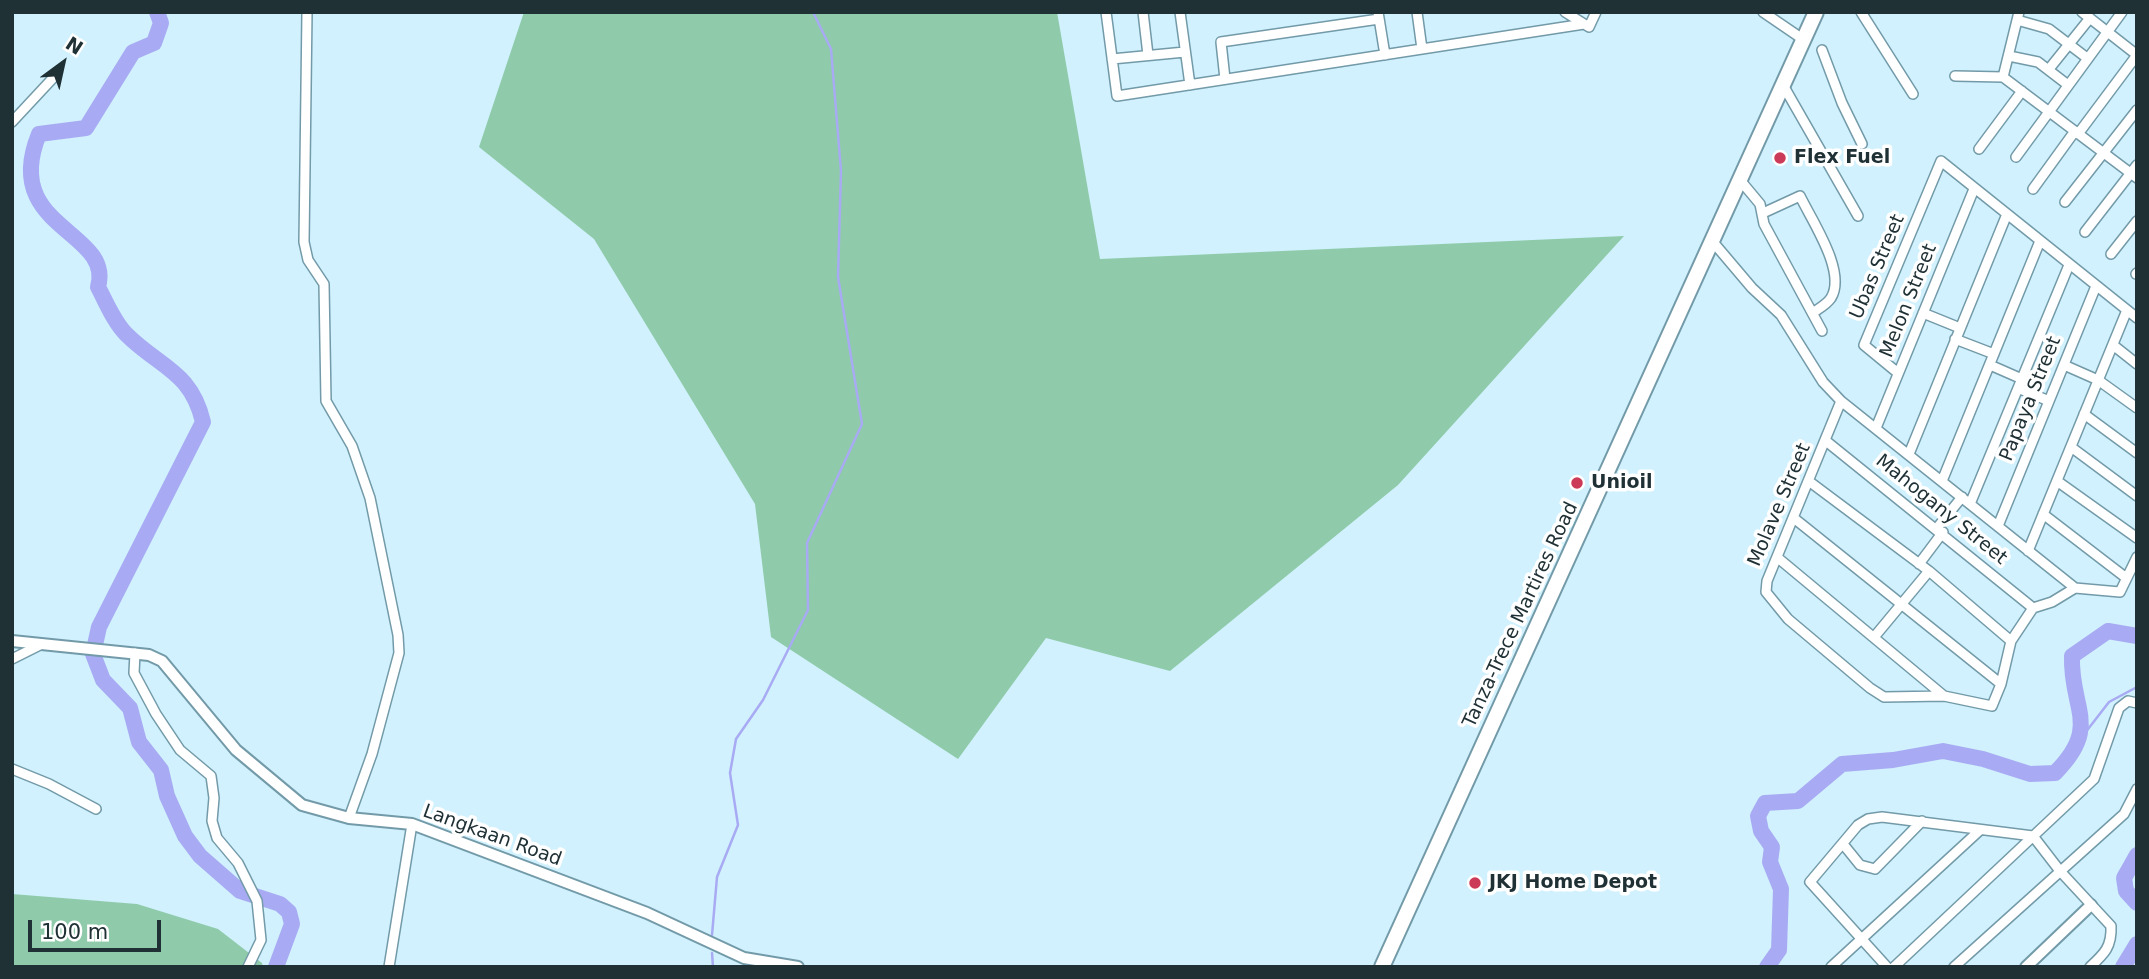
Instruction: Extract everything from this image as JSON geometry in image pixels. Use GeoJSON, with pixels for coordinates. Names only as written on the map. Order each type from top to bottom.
{"type":"FeatureCollection","features":[{"type":"Feature","properties":{"kind":"main road","name":"Tanza-Trece Martires Road"},"geometry":{"type":"LineString","coordinates":[[1382,967],[1816,12]]}},
{"type":"Feature","properties":{"kind":"street"},"geometry":{"type":"LineString","coordinates":[[307,12],[304,242],[308,260],[324,284],[326,401],[352,446],[370,498],[393,607],[399,653],[372,754],[349,818]]}},
{"type":"Feature","properties":{"kind":"street"},"geometry":{"type":"LineString","coordinates":[[1106,12],[1117,96],[1584,23]]}},
{"type":"Feature","properties":{"kind":"street"},"geometry":{"type":"LineString","coordinates":[[1143,12],[1148,55]]}},
{"type":"Feature","properties":{"kind":"street"},"geometry":{"type":"LineString","coordinates":[[1180,12],[1190,85]]}},
{"type":"Feature","properties":{"kind":"street"},"geometry":{"type":"LineString","coordinates":[[1417,12],[1422,49]]}},
{"type":"Feature","properties":{"kind":"street"},"geometry":{"type":"LineString","coordinates":[[1565,12],[1589,27],[1596,12]]}},
{"type":"Feature","properties":{"kind":"street"},"geometry":{"type":"LineString","coordinates":[[1763,12],[1804,40]]}},
{"type":"Feature","properties":{"kind":"street"},"geometry":{"type":"LineString","coordinates":[[1861,12],[1913,94]]}},
{"type":"Feature","properties":{"kind":"street"},"geometry":{"type":"LineString","coordinates":[[2016,157],[2122,12]]}},
{"type":"Feature","properties":{"kind":"street"},"geometry":{"type":"LineString","coordinates":[[1225,79],[1221,42],[1379,15],[1385,55]]}},
{"type":"Feature","properties":{"kind":"street"},"geometry":{"type":"LineString","coordinates":[[2033,189],[2137,55],[2086,15],[2070,44],[2049,69]]}},
{"type":"Feature","properties":{"kind":"street"},"geometry":{"type":"LineString","coordinates":[[2003,77],[2018,16],[2049,29],[2087,58]]}},
{"type":"Feature","properties":{"kind":"street"},"geometry":{"type":"LineString","coordinates":[[1822,50],[1842,103],[1862,144]]}},
{"type":"Feature","properties":{"kind":"street"},"geometry":{"type":"LineString","coordinates":[[1112,59],[1185,52]]}},
{"type":"Feature","properties":{"kind":"street"},"geometry":{"type":"LineString","coordinates":[[2009,56],[2032,59],[2049,69],[2067,85]]}},
{"type":"Feature","properties":{"kind":"street"},"geometry":{"type":"LineString","coordinates":[[1955,76],[2003,77],[2133,176]]}},
{"type":"Feature","properties":{"kind":"street"},"geometry":{"type":"LineString","coordinates":[[12,122],[53,78]]}},
{"type":"Feature","properties":{"kind":"street"},"geometry":{"type":"LineString","coordinates":[[1783,85],[1858,216]]}},
{"type":"Feature","properties":{"kind":"street"},"geometry":{"type":"LineString","coordinates":[[1979,149],[2022,92]]}},
{"type":"Feature","properties":{"kind":"street"},"geometry":{"type":"LineString","coordinates":[[2065,202],[2137,110]]}},
{"type":"Feature","properties":{"kind":"street","name":"Ubas Street"},"geometry":{"type":"LineString","coordinates":[[1898,373],[1864,345],[1941,161],[1974,189]]}},
{"type":"Feature","properties":{"kind":"street"},"geometry":{"type":"LineString","coordinates":[[2085,232],[2133,176],[2137,164]]}},
{"type":"Feature","properties":{"kind":"street"},"geometry":{"type":"LineString","coordinates":[[1740,180],[1760,204],[1764,224],[1822,331]]}},
{"type":"Feature","properties":{"kind":"street"},"geometry":{"type":"LineString","coordinates":[[1974,189],[2137,318]]}},
{"type":"Feature","properties":{"kind":"street","name":"Melon Street"},"geometry":{"type":"LineString","coordinates":[[1876,428],[1974,189]]}},
{"type":"Feature","properties":{"kind":"street"},"geometry":{"type":"LineString","coordinates":[[1763,213],[1800,196],[1836,271],[1835,290],[1830,300],[1814,312]]}},
{"type":"Feature","properties":{"kind":"street"},"geometry":{"type":"LineString","coordinates":[[1909,454],[2007,214]]}},
{"type":"Feature","properties":{"kind":"street"},"geometry":{"type":"LineString","coordinates":[[2111,254],[2137,221]]}},
{"type":"Feature","properties":{"kind":"street"},"geometry":{"type":"LineString","coordinates":[[1942,481],[2040,241]]}},
{"type":"Feature","properties":{"kind":"street"},"geometry":{"type":"LineString","coordinates":[[1713,242],[1752,288],[1781,314],[1823,382],[1841,401],[2075,588],[2120,592],[2137,556]]}},
{"type":"Feature","properties":{"kind":"street"},"geometry":{"type":"LineString","coordinates":[[1970,504],[2069,265]]}},
{"type":"Feature","properties":{"kind":"street","name":"Papaya Street"},"geometry":{"type":"LineString","coordinates":[[1998,526],[2096,286]]}},
{"type":"Feature","properties":{"kind":"street"},"geometry":{"type":"LineString","coordinates":[[2028,551],[2127,310]]}},
{"type":"Feature","properties":{"kind":"street"},"geometry":{"type":"LineString","coordinates":[[1923,313],[1960,328]]}},
{"type":"Feature","properties":{"kind":"street"},"geometry":{"type":"LineString","coordinates":[[1955,340],[1994,354]]}},
{"type":"Feature","properties":{"kind":"street"},"geometry":{"type":"LineString","coordinates":[[2113,345],[2137,364]]}},
{"type":"Feature","properties":{"kind":"street"},"geometry":{"type":"LineString","coordinates":[[1990,365],[2022,379]]}},
{"type":"Feature","properties":{"kind":"street"},"geometry":{"type":"LineString","coordinates":[[2064,365],[2098,380],[2137,408]]}},
{"type":"Feature","properties":{"kind":"street"},"geometry":{"type":"LineString","coordinates":[[2018,388],[2049,401]]}},
{"type":"Feature","properties":{"kind":"street","name":"Molave Street"},"geometry":{"type":"LineString","coordinates":[[1841,401],[1766,586],[1772,603],[1788,619],[1884,697],[1944,696]]}},
{"type":"Feature","properties":{"kind":"street"},"geometry":{"type":"LineString","coordinates":[[2084,414],[2137,453]]}},
{"type":"Feature","properties":{"kind":"street","name":"Mahogany Street"},"geometry":{"type":"LineString","coordinates":[[1826,441],[1940,530],[2033,608]]}},
{"type":"Feature","properties":{"kind":"street"},"geometry":{"type":"LineString","coordinates":[[2071,447],[2137,496]]}},
{"type":"Feature","properties":{"kind":"street"},"geometry":{"type":"LineString","coordinates":[[2057,481],[2137,538]]}},
{"type":"Feature","properties":{"kind":"street"},"geometry":{"type":"LineString","coordinates":[[1810,482],[1928,571],[2011,641]]}},
{"type":"Feature","properties":{"kind":"street"},"geometry":{"type":"LineString","coordinates":[[1919,564],[1962,497]]}},
{"type":"Feature","properties":{"kind":"street"},"geometry":{"type":"LineString","coordinates":[[2043,514],[2125,577]]}},
{"type":"Feature","properties":{"kind":"street"},"geometry":{"type":"LineString","coordinates":[[1795,519],[2001,684]]}},
{"type":"Feature","properties":{"kind":"street"},"geometry":{"type":"LineString","coordinates":[[1778,558],[1944,696],[1992,706],[2001,684],[2011,641],[2033,608],[2052,602],[2075,588]]}},
{"type":"Feature","properties":{"kind":"street"},"geometry":{"type":"LineString","coordinates":[[1875,636],[1928,571]]}},
{"type":"Feature","properties":{"kind":"street","name":"Langkaan Road"},"geometry":{"type":"LineString","coordinates":[[12,641],[149,654],[173,671],[236,750],[272,783],[302,805],[349,818],[412,824],[647,913],[744,958],[799,967]]}},
{"type":"Feature","properties":{"kind":"street"},"geometry":{"type":"LineString","coordinates":[[12,659],[42,644]]}},
{"type":"Feature","properties":{"kind":"street"},"geometry":{"type":"LineString","coordinates":[[135,653],[134,673],[156,714],[180,750],[211,776],[214,798],[212,821],[217,838],[245,876],[257,901],[261,940],[248,967]]}},
{"type":"Feature","properties":{"kind":"street"},"geometry":{"type":"LineString","coordinates":[[1894,967],[2094,779],[2119,708],[2128,701],[2137,703]]}},
{"type":"Feature","properties":{"kind":"street"},"geometry":{"type":"LineString","coordinates":[[12,769],[49,784],[96,809]]}},
{"type":"Feature","properties":{"kind":"street"},"geometry":{"type":"LineString","coordinates":[[1954,967],[2124,814],[2137,789]]}},
{"type":"Feature","properties":{"kind":"street"},"geometry":{"type":"LineString","coordinates":[[1887,967],[1810,882],[1858,825],[1868,819],[1922,821],[1979,831],[2033,836],[2060,871],[2111,926],[2112,939],[2108,950],[2090,967]]}},
{"type":"Feature","properties":{"kind":"street"},"geometry":{"type":"LineString","coordinates":[[1843,844],[1860,865],[1875,869],[1922,821]]}},
{"type":"Feature","properties":{"kind":"street"},"geometry":{"type":"LineString","coordinates":[[389,967],[412,824]]}},
{"type":"Feature","properties":{"kind":"street"},"geometry":{"type":"LineString","coordinates":[[1831,967],[1979,831]]}},
{"type":"Feature","properties":{"kind":"street"},"geometry":{"type":"LineString","coordinates":[[2025,967],[2091,905]]}},
{"type":"Feature","properties":{"kind":"green space"},"geometry":{"type":"Polygon","coordinates":[[[524,12],[1057,12],[1100,259],[1624,236],[1398,485],[1170,671],[1046,638],[958,759],[771,637],[755,504],[594,239],[479,147],[524,12]]]}},
{"type":"Feature","properties":{"kind":"green space"},"geometry":{"type":"Polygon","coordinates":[[[12,894],[137,904],[218,929],[262,963],[263,967],[12,967],[12,894]]]}},
{"type":"Feature","properties":{"kind":"waterway"},"geometry":{"type":"LineString","coordinates":[[157,12],[161,23],[154,43],[133,52],[86,128],[39,134],[31,166],[34,190],[45,209],[90,252],[98,268],[98,287],[118,324],[126,334],[182,381],[198,405],[203,422],[99,627],[93,654],[103,680],[130,708],[139,742],[161,770],[167,796],[185,836],[200,856],[240,891],[280,904],[289,912],[292,924],[276,967]]}},
{"type":"Feature","properties":{"kind":"waterway"},"geometry":{"type":"LineString","coordinates":[[712,935],[717,877],[738,825],[730,773],[736,739],[763,700],[808,610],[807,543],[862,424],[838,277],[841,171],[831,49],[813,12]]}},
{"type":"Feature","properties":{"kind":"waterway"},"geometry":{"type":"LineString","coordinates":[[1767,967],[1779,950],[1781,889],[1770,862],[1772,847],[1761,831],[1758,816],[1765,803],[1798,801],[1842,764],[1893,760],[1943,751],[1983,759],[2030,774],[2055,773],[2069,757],[2081,729],[2072,656],[2108,631],[2137,636]]}},
{"type":"Feature","properties":{"kind":"waterway"},"geometry":{"type":"LineString","coordinates":[[2078,742],[2109,702],[2137,687]]}},
{"type":"Feature","properties":{"kind":"waterway"},"geometry":{"type":"LineString","coordinates":[[2137,855],[2124,878],[2126,891],[2137,903]]}},
{"type":"Feature","properties":{"kind":"waterway"},"geometry":{"type":"LineString","coordinates":[[2123,967],[2137,944]]}},
{"type":"Feature","properties":{"kind":"waterway"},"geometry":{"type":"LineString","coordinates":[[712,953],[713,967]]}},
{"type":"Feature","properties":{"kind":"place","name":"Flex Fuel"},"geometry":{"type":"Point","coordinates":[1780,158]}},
{"type":"Feature","properties":{"kind":"place","name":"Unioil"},"geometry":{"type":"Point","coordinates":[1577,483]}},
{"type":"Feature","properties":{"kind":"place","name":"JKJ Home Depot"},"geometry":{"type":"Point","coordinates":[1475,883]}}]}
